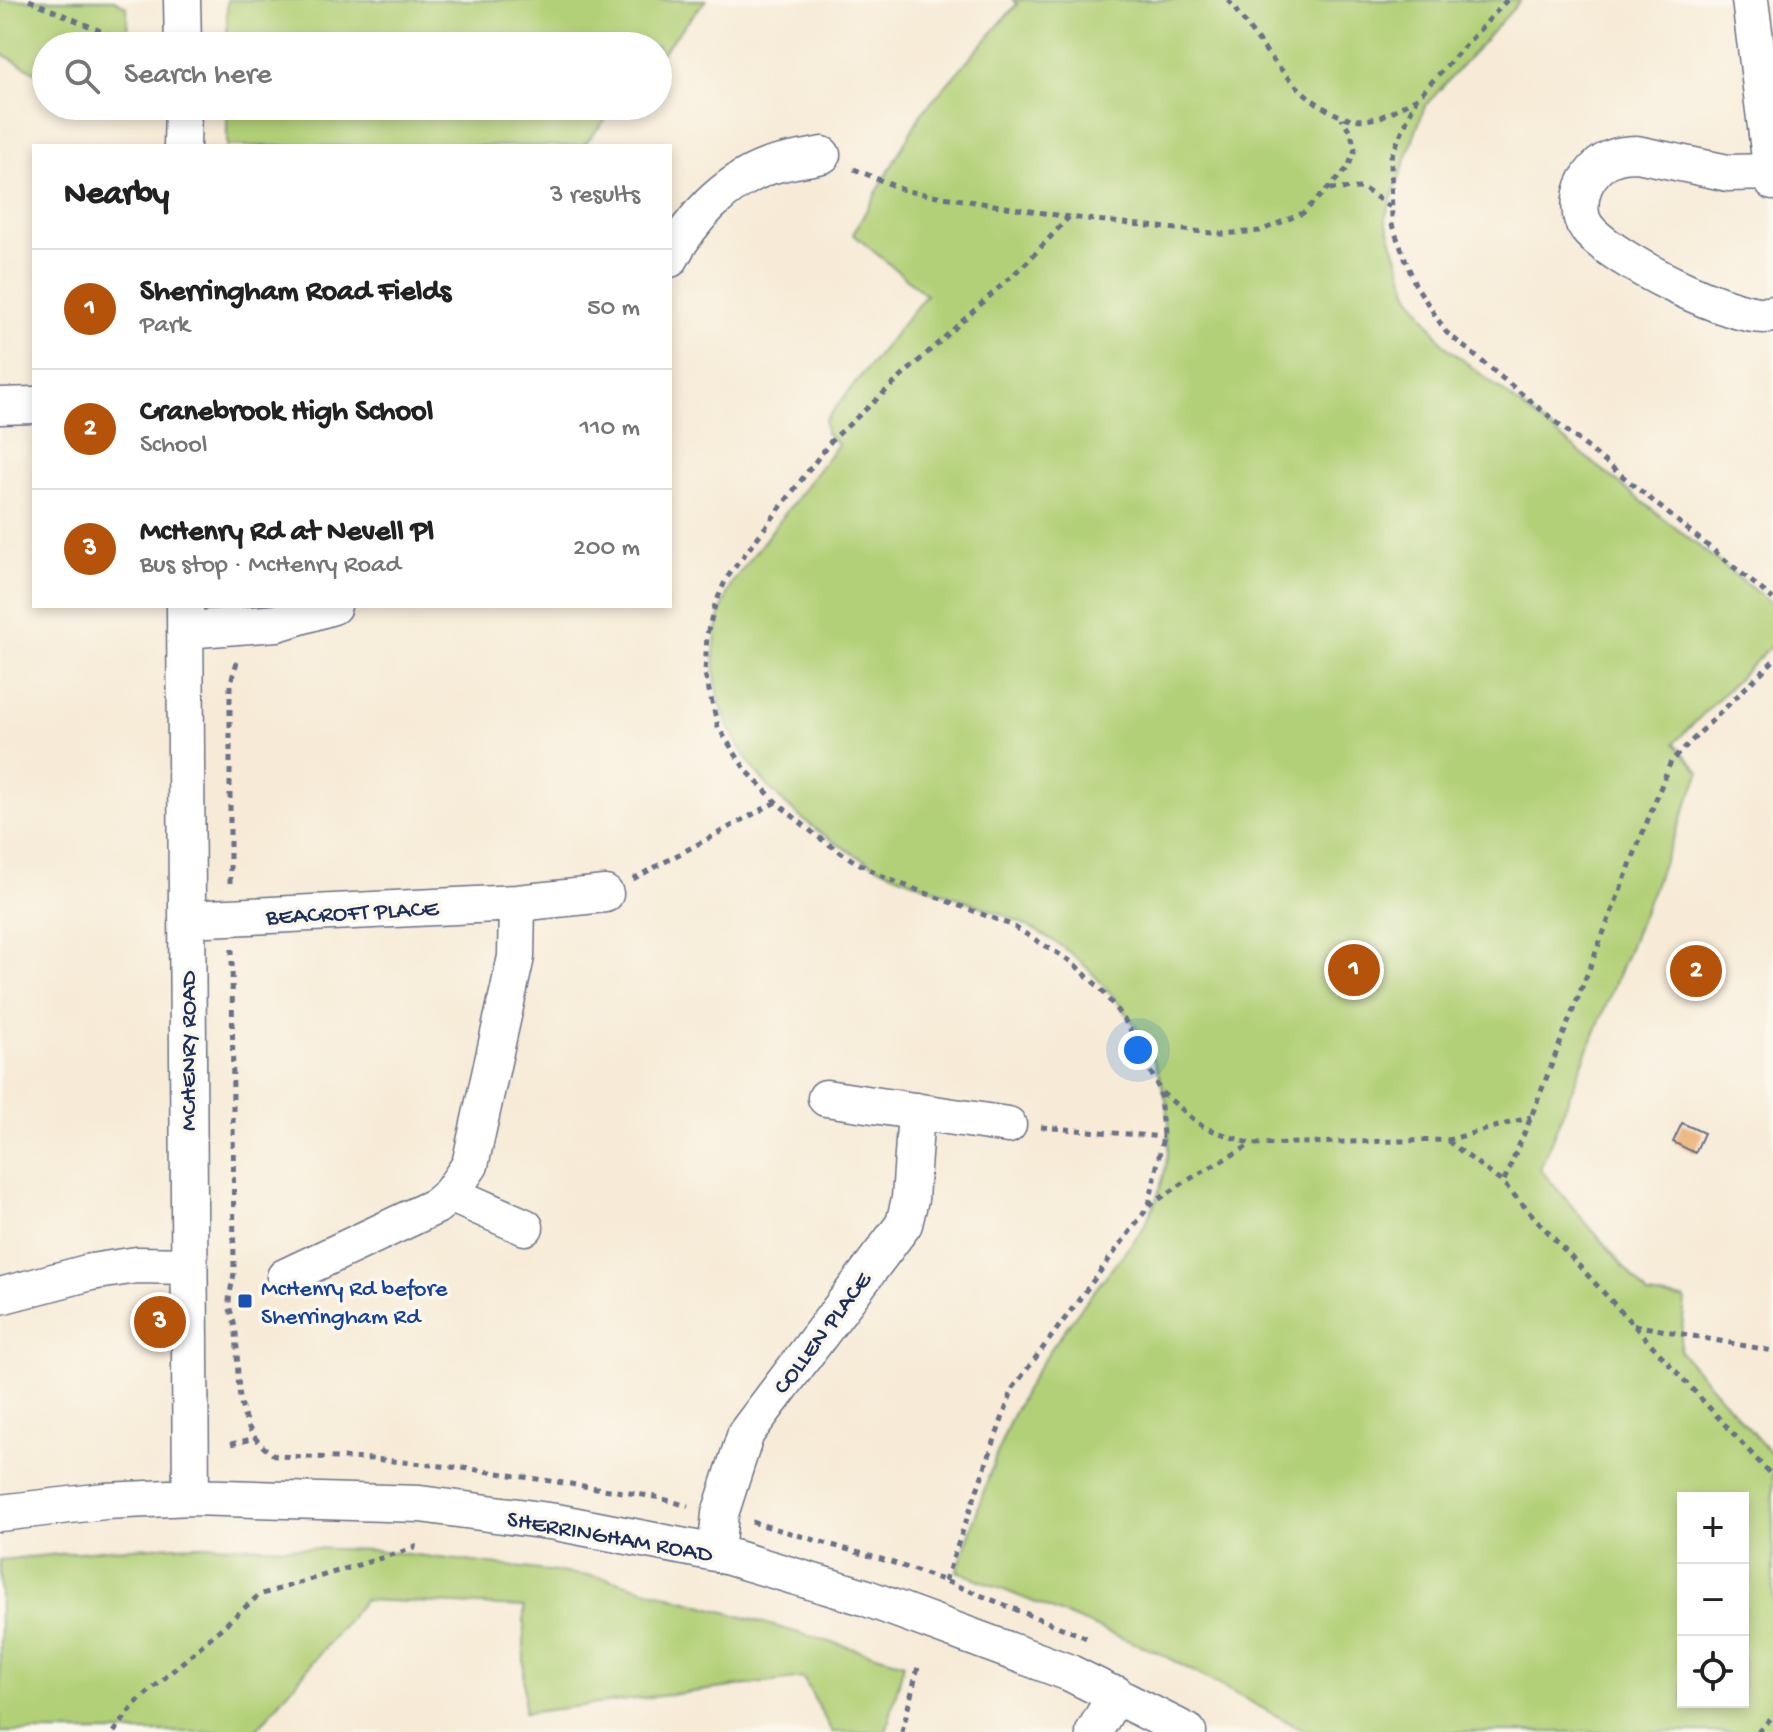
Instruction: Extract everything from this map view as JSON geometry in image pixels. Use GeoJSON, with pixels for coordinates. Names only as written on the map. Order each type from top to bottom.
{"type":"FeatureCollection","features":[{"type":"Feature","properties":{"kind":"street"},"geometry":{"type":"LineString","coordinates":[[182,0],[183,32]]}},
{"type":"Feature","properties":{"kind":"street"},"geometry":{"type":"LineString","coordinates":[[1750,0],[1772,177],[1728,173],[1624,154],[1597,166],[1586,182],[1581,215],[1586,227],[1611,248],[1670,283],[1743,313],[1764,317],[1773,314]]}},
{"type":"Feature","properties":{"kind":"street"},"geometry":{"type":"LineString","coordinates":[[182,144],[183,120]]}},
{"type":"Feature","properties":{"kind":"street"},"geometry":{"type":"LineString","coordinates":[[672,256],[698,215],[742,180],[767,167],[822,155]]}},
{"type":"Feature","properties":{"kind":"street"},"geometry":{"type":"LineString","coordinates":[[0,406],[32,405]]}},
{"type":"Feature","properties":{"kind":"street"},"geometry":{"type":"LineString","coordinates":[[185,618],[277,623],[326,608]]}},
{"type":"Feature","properties":{"kind":"street","name":"MCHENRY ROAD"},"geometry":{"type":"LineString","coordinates":[[185,618],[191,1497]]}},
{"type":"Feature","properties":{"kind":"street","name":"BEACROFT PLACE"},"geometry":{"type":"LineString","coordinates":[[187,919],[517,903],[605,894]]}},
{"type":"Feature","properties":{"kind":"street"},"geometry":{"type":"LineString","coordinates":[[285,1277],[423,1213],[450,1194],[470,1165],[516,957],[517,903]]}},
{"type":"Feature","properties":{"kind":"street"},"geometry":{"type":"LineString","coordinates":[[826,1098],[1008,1125]]}},
{"type":"Feature","properties":{"kind":"street","name":"COLLEN PLACE"},"geometry":{"type":"LineString","coordinates":[[716,1553],[720,1514],[746,1433],[904,1224],[910,1199],[916,1111]]}},
{"type":"Feature","properties":{"kind":"street"},"geometry":{"type":"LineString","coordinates":[[450,1194],[525,1227]]}},
{"type":"Feature","properties":{"kind":"street"},"geometry":{"type":"LineString","coordinates":[[0,1296],[91,1272],[137,1265],[188,1266]]}},
{"type":"Feature","properties":{"kind":"street","name":"SHERRINGHAM ROAD"},"geometry":{"type":"LineString","coordinates":[[0,1513],[105,1501],[191,1497],[420,1504],[556,1522],[716,1553],[864,1597],[1070,1673],[1188,1732]]}},
{"type":"Feature","properties":{"kind":"street"},"geometry":{"type":"LineString","coordinates":[[1094,1732],[1116,1694]]}},
{"type":"Feature","properties":{"kind":"path"},"geometry":{"type":"LineString","coordinates":[[29,0],[103,32]]}},
{"type":"Feature","properties":{"kind":"path"},"geometry":{"type":"LineString","coordinates":[[1228,0],[1288,78],[1321,107],[1342,118],[1375,119],[1416,99]]}},
{"type":"Feature","properties":{"kind":"path"},"geometry":{"type":"LineString","coordinates":[[1507,0],[1416,99],[1391,157],[1392,225],[1415,284],[1446,332],[1773,599]]}},
{"type":"Feature","properties":{"kind":"path"},"geometry":{"type":"LineString","coordinates":[[822,155],[906,191],[1069,217],[1221,234],[1260,231],[1303,213],[1329,189],[1348,168],[1355,149],[1351,133],[1342,118]]}},
{"type":"Feature","properties":{"kind":"path"},"geometry":{"type":"LineString","coordinates":[[1329,189],[1363,188],[1392,208]]}},
{"type":"Feature","properties":{"kind":"path"},"geometry":{"type":"LineString","coordinates":[[1069,217],[1027,262],[831,441],[726,579],[707,634],[705,674],[718,727],[730,748],[776,802],[818,837],[888,879],[1011,925],[1072,962],[1101,989],[1128,1025],[1160,1091],[1163,1137],[1149,1206]]}},
{"type":"Feature","properties":{"kind":"path"},"geometry":{"type":"LineString","coordinates":[[1503,1183],[1671,761],[1773,661]]}},
{"type":"Feature","properties":{"kind":"path"},"geometry":{"type":"LineString","coordinates":[[230,887],[230,685],[237,662]]}},
{"type":"Feature","properties":{"kind":"path"},"geometry":{"type":"LineString","coordinates":[[605,894],[776,802]]}},
{"type":"Feature","properties":{"kind":"path"},"geometry":{"type":"LineString","coordinates":[[231,935],[234,1273],[229,1304],[236,1330],[238,1401],[256,1438],[231,1444]]}},
{"type":"Feature","properties":{"kind":"path"},"geometry":{"type":"LineString","coordinates":[[1160,1091],[1203,1127],[1251,1144],[1448,1140],[1531,1117]]}},
{"type":"Feature","properties":{"kind":"path"},"geometry":{"type":"LineString","coordinates":[[1008,1125],[1163,1137]]}},
{"type":"Feature","properties":{"kind":"path"},"geometry":{"type":"LineString","coordinates":[[1448,1140],[1503,1183],[1773,1477]]}},
{"type":"Feature","properties":{"kind":"path"},"geometry":{"type":"LineString","coordinates":[[945,1581],[1013,1388],[1149,1206],[1251,1144]]}},
{"type":"Feature","properties":{"kind":"path"},"geometry":{"type":"LineString","coordinates":[[1633,1324],[1773,1351]]}},
{"type":"Feature","properties":{"kind":"path"},"geometry":{"type":"LineString","coordinates":[[114,1732],[135,1704],[259,1595],[414,1548],[420,1504]]}},
{"type":"Feature","properties":{"kind":"path"},"geometry":{"type":"LineString","coordinates":[[740,1519],[891,1562],[1087,1638]]}},
{"type":"Feature","properties":{"kind":"path"},"geometry":{"type":"LineString","coordinates":[[902,1732],[919,1663]]}},
{"type":"Feature","properties":{"kind":"path"},"geometry":{"type":"LineString","coordinates":[[1758,1732],[1773,1716]]}},
{"type":"Feature","properties":{"kind":"green space"},"geometry":{"type":"Polygon","coordinates":[[[0,0],[114,0],[127,7],[128,32],[32,32],[32,70],[0,53],[0,0]]]}},
{"type":"Feature","properties":{"kind":"green space"},"geometry":{"type":"Polygon","coordinates":[[[227,0],[706,0],[672,40],[672,32],[227,32],[227,0]]]}},
{"type":"Feature","properties":{"kind":"green space"},"geometry":{"type":"Polygon","coordinates":[[[1013,0],[1521,0],[1425,106],[1385,218],[1409,293],[1444,345],[1773,605],[1773,644],[1674,743],[1700,772],[1540,1169],[1648,1295],[1685,1299],[1680,1351],[1773,1456],[1773,1732],[1307,1732],[1159,1653],[957,1571],[995,1458],[1022,1395],[1070,1322],[1142,1230],[1165,1171],[1169,1142],[1163,1086],[1153,1059],[1120,1005],[1090,970],[1064,948],[1035,930],[899,876],[837,844],[800,817],[768,786],[742,751],[724,713],[715,672],[717,629],[732,583],[838,444],[826,433],[825,421],[926,295],[853,234],[921,114],[1017,4],[1013,0]]]}},
{"type":"Feature","properties":{"kind":"green space"},"geometry":{"type":"Polygon","coordinates":[[[227,120],[605,120],[585,144],[227,144],[227,120]]]}},
{"type":"Feature","properties":{"kind":"green space"},"geometry":{"type":"Polygon","coordinates":[[[199,1545],[374,1550],[606,1578],[904,1663],[886,1732],[832,1732],[803,1678],[524,1713],[524,1607],[364,1600],[255,1732],[0,1732],[0,1560],[109,1549],[199,1545]]]}},
{"type":"Feature","properties":{"kind":"building"},"geometry":{"type":"Polygon","coordinates":[[[1682,1123],[1704,1133],[1695,1153],[1673,1142],[1682,1123]]]}},
{"type":"Feature","properties":{"kind":"place","name":"Sherringham Road Fields"},"geometry":{"type":"Point","coordinates":[1354,970]}},
{"type":"Feature","properties":{"kind":"place","name":"Cranebrook High School"},"geometry":{"type":"Point","coordinates":[1696,971]}},
{"type":"Feature","properties":{"kind":"place","name":"McHenry Rd before Sherringham Rd"},"geometry":{"type":"Point","coordinates":[245,1301]}},
{"type":"Feature","properties":{"kind":"place","name":"McHenry Rd at Nevell Pl"},"geometry":{"type":"Point","coordinates":[160,1322]}}]}
